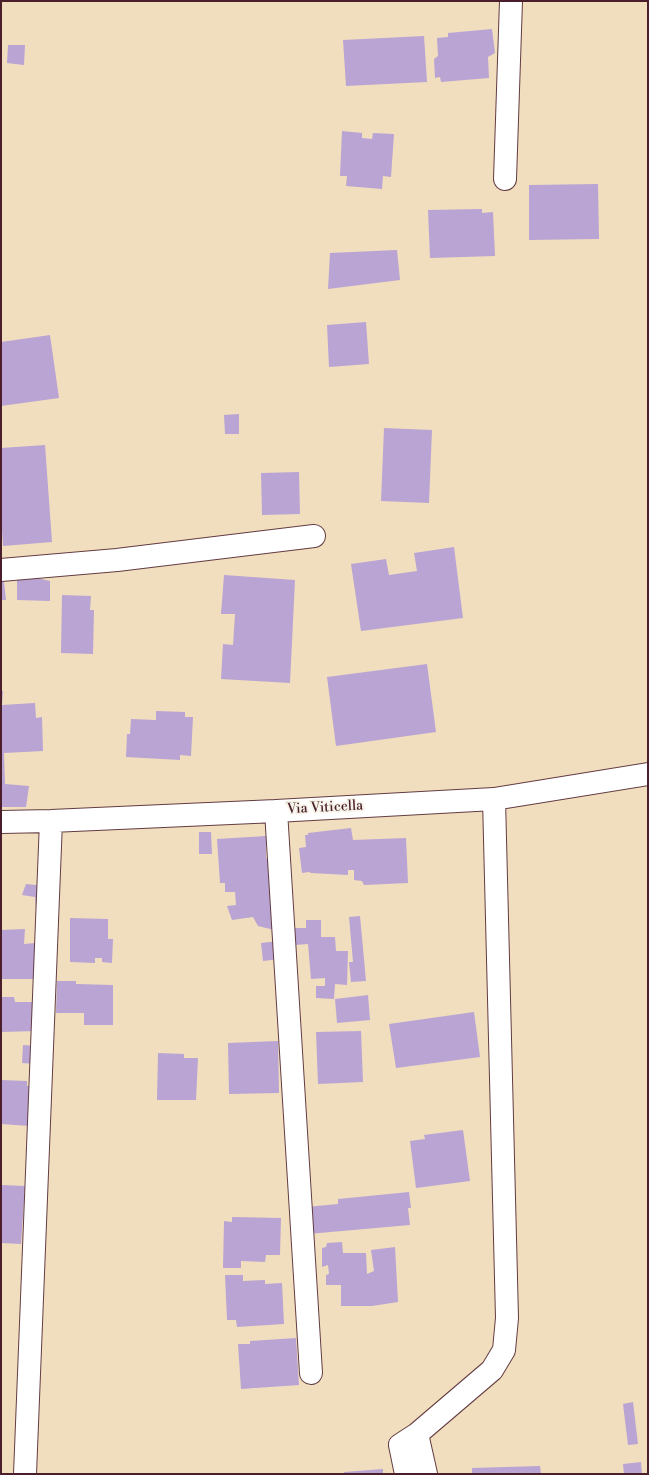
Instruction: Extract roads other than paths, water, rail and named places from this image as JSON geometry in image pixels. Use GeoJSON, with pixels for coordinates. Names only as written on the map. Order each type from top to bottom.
{"type":"FeatureCollection","features":[{"type":"Feature","properties":{"kind":"street"},"geometry":{"type":"LineString","coordinates":[[505,179],[511,1]]}},
{"type":"Feature","properties":{"kind":"street"},"geometry":{"type":"LineString","coordinates":[[1,570],[117,560],[314,536]]}},
{"type":"Feature","properties":{"kind":"street","name":"Via Viticella"},"geometry":{"type":"LineString","coordinates":[[1,822],[276,811],[494,798],[648,774]]}},
{"type":"Feature","properties":{"kind":"street"},"geometry":{"type":"LineString","coordinates":[[406,1474],[400,1445],[417,1434],[492,1370],[504,1350],[507,1318],[494,798]]}},
{"type":"Feature","properties":{"kind":"street"},"geometry":{"type":"LineString","coordinates":[[276,811],[311,1373]]}},
{"type":"Feature","properties":{"kind":"street"},"geometry":{"type":"LineString","coordinates":[[25,1474],[51,821]]}},
{"type":"Feature","properties":{"kind":"street"},"geometry":{"type":"LineString","coordinates":[[417,1434],[426,1474]]}}]}
